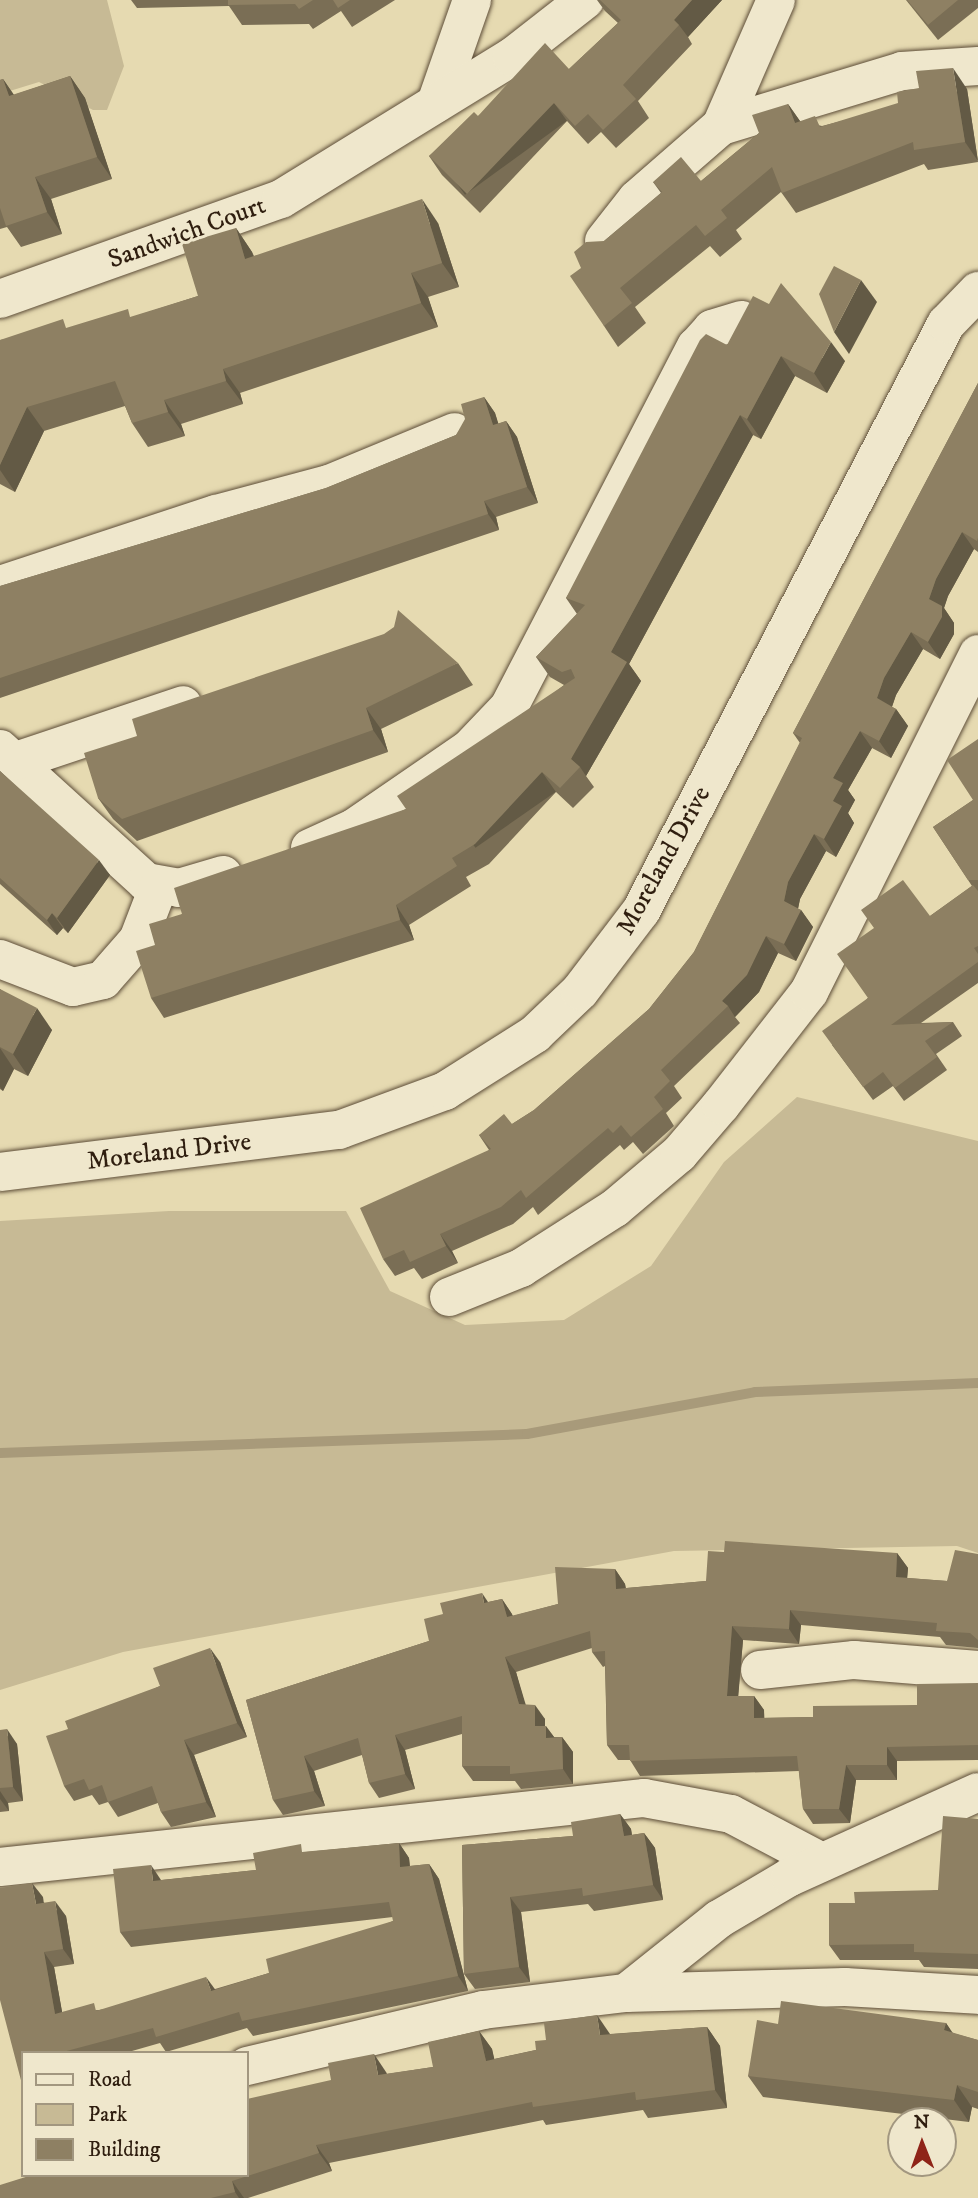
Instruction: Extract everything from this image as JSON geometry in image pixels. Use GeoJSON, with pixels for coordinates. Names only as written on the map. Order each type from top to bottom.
{"type":"FeatureCollection","features":[{"type":"Feature","properties":{"kind":"street"},"geometry":{"type":"LineString","coordinates":[[436,103],[472,0]]}},
{"type":"Feature","properties":{"kind":"street","name":"Sandwich Court"},"geometry":{"type":"LineString","coordinates":[[0,299],[247,216],[513,57],[585,0]]}},
{"type":"Feature","properties":{"kind":"street"},"geometry":{"type":"LineString","coordinates":[[721,126],[776,0]]}},
{"type":"Feature","properties":{"kind":"street"},"geometry":{"type":"LineString","coordinates":[[604,241],[637,199],[721,126],[902,71],[978,66]]}},
{"type":"Feature","properties":{"kind":"street","name":"Moreland Drive"},"geometry":{"type":"LineString","coordinates":[[0,1172],[339,1130],[445,1091],[535,1034],[580,991],[640,911],[946,324],[978,291]]}},
{"type":"Feature","properties":{"kind":"street"},"geometry":{"type":"LineString","coordinates":[[8,755],[158,888],[179,888],[263,862],[354,828],[469,749],[509,708],[696,347],[712,329],[742,320]]}},
{"type":"Feature","properties":{"kind":"street"},"geometry":{"type":"LineString","coordinates":[[0,585],[216,514],[329,484],[455,432]]}},
{"type":"Feature","properties":{"kind":"street"},"geometry":{"type":"LineString","coordinates":[[449,1297],[522,1268],[615,1208],[679,1154],[721,1105],[810,992],[966,710],[978,654]]}},
{"type":"Feature","properties":{"kind":"street"},"geometry":{"type":"LineString","coordinates":[[8,755],[223,692]]}},
{"type":"Feature","properties":{"kind":"street"},"geometry":{"type":"LineString","coordinates":[[0,959],[62,985],[103,980],[138,940],[158,888]]}},
{"type":"Feature","properties":{"kind":"street"},"geometry":{"type":"LineString","coordinates":[[760,1670],[854,1660],[978,1670]]}},
{"type":"Feature","properties":{"kind":"street"},"geometry":{"type":"LineString","coordinates":[[626,1993],[719,1919],[822,1862],[978,1792]]}},
{"type":"Feature","properties":{"kind":"street"},"geometry":{"type":"LineString","coordinates":[[0,1867],[644,1798],[731,1814],[822,1862]]}},
{"type":"Feature","properties":{"kind":"street"},"geometry":{"type":"LineString","coordinates":[[248,2066],[483,2010],[626,1993],[845,1987],[978,1995]]}},
{"type":"Feature","properties":{"kind":"green space"},"geometry":{"type":"Polygon","coordinates":[[[0,0],[107,0],[124,66],[107,110],[93,110],[39,82],[0,94],[0,0]]]}},
{"type":"Feature","properties":{"kind":"green space"},"geometry":{"type":"Polygon","coordinates":[[[797,1097],[978,1141],[978,1553],[957,1546],[674,1551],[123,1652],[0,1690],[0,1221],[169,1211],[346,1211],[390,1291],[465,1325],[564,1320],[651,1266],[724,1162],[797,1097]]]}},
{"type":"Feature","properties":{"kind":"building"},"geometry":{"type":"Polygon","coordinates":[[[228,0],[313,0],[299,9],[295,4],[228,5],[228,0]]]}},
{"type":"Feature","properties":{"kind":"building"},"geometry":{"type":"Polygon","coordinates":[[[333,0],[350,0],[338,8],[333,0]]]}},
{"type":"Feature","properties":{"kind":"building"},"geometry":{"type":"Polygon","coordinates":[[[600,0],[692,0],[674,20],[679,25],[623,85],[636,99],[603,130],[588,114],[575,126],[554,103],[467,194],[429,156],[474,112],[478,116],[545,43],[569,69],[621,20],[600,0]]]}},
{"type":"Feature","properties":{"kind":"building"},"geometry":{"type":"Polygon","coordinates":[[[907,0],[958,0],[928,25],[907,0]]]}},
{"type":"Feature","properties":{"kind":"building"},"geometry":{"type":"Polygon","coordinates":[[[953,68],[965,142],[914,150],[913,142],[782,193],[772,167],[721,210],[727,218],[705,236],[696,225],[620,288],[632,303],[604,326],[570,276],[581,268],[574,252],[586,242],[604,241],[662,192],[653,182],[681,157],[701,181],[759,133],[752,115],[788,104],[795,123],[815,116],[820,127],[898,103],[897,92],[919,88],[916,71],[953,68]]]}},
{"type":"Feature","properties":{"kind":"building"},"geometry":{"type":"Polygon","coordinates":[[[70,76],[97,157],[35,177],[47,212],[6,226],[0,208],[0,80],[3,79],[9,96],[70,76]]]}},
{"type":"Feature","properties":{"kind":"building"},"geometry":{"type":"Polygon","coordinates":[[[422,199],[442,263],[411,273],[421,303],[223,369],[226,381],[164,400],[168,412],[132,423],[115,381],[27,407],[0,465],[0,340],[63,319],[66,328],[128,309],[130,317],[198,296],[182,244],[236,228],[245,259],[422,199]]]}},
{"type":"Feature","properties":{"kind":"building"},"geometry":{"type":"Polygon","coordinates":[[[834,266],[861,280],[834,332],[819,294],[834,266]]]}},
{"type":"Feature","properties":{"kind":"building"},"geometry":{"type":"Polygon","coordinates":[[[781,283],[831,342],[814,373],[781,356],[747,419],[740,415],[611,652],[627,662],[571,759],[580,767],[560,788],[542,772],[475,844],[452,858],[457,866],[396,905],[400,920],[151,998],[136,951],[155,945],[149,924],[182,914],[174,888],[406,809],[397,796],[575,678],[571,669],[562,672],[536,657],[585,605],[566,598],[700,340],[706,334],[727,345],[753,296],[769,304],[781,283]]]}},
{"type":"Feature","properties":{"kind":"building"},"geometry":{"type":"Polygon","coordinates":[[[978,383],[977,541],[962,532],[936,579],[929,599],[942,606],[942,617],[928,642],[911,632],[884,678],[877,698],[896,709],[879,741],[860,731],[833,778],[843,783],[833,801],[842,806],[824,839],[814,834],[788,882],[784,901],[801,910],[784,944],[766,936],[747,975],[722,1001],[728,1006],[661,1070],[670,1081],[654,1097],[663,1109],[631,1137],[621,1125],[613,1133],[608,1128],[526,1198],[521,1190],[501,1207],[440,1234],[446,1246],[410,1262],[404,1250],[383,1259],[360,1208],[491,1149],[479,1135],[504,1114],[512,1124],[534,1110],[649,1009],[694,952],[802,738],[793,733],[978,383]]]}},
{"type":"Feature","properties":{"kind":"building"},"geometry":{"type":"Polygon","coordinates":[[[484,397],[493,425],[506,421],[527,487],[484,501],[488,514],[0,678],[0,586],[326,488],[456,435],[465,419],[461,404],[484,397]]]}},
{"type":"Feature","properties":{"kind":"building"},"geometry":{"type":"Polygon","coordinates":[[[398,610],[458,663],[366,708],[373,730],[122,819],[98,798],[84,753],[137,736],[132,719],[384,634],[394,627],[398,610]]]}},
{"type":"Feature","properties":{"kind":"building"},"geometry":{"type":"Polygon","coordinates":[[[978,739],[978,880],[968,880],[933,827],[973,800],[947,760],[978,739]]]}},
{"type":"Feature","properties":{"kind":"building"},"geometry":{"type":"Polygon","coordinates":[[[0,771],[99,860],[57,918],[52,913],[47,920],[0,878],[0,771]]]}},
{"type":"Feature","properties":{"kind":"building"},"geometry":{"type":"Polygon","coordinates":[[[903,880],[930,916],[973,885],[978,891],[978,946],[974,948],[978,954],[978,962],[891,1025],[953,1022],[925,1041],[937,1057],[895,1088],[883,1072],[863,1087],[822,1031],[868,998],[837,954],[874,928],[861,910],[903,880]]]}},
{"type":"Feature","properties":{"kind":"building"},"geometry":{"type":"Polygon","coordinates":[[[0,989],[37,1008],[13,1054],[0,1047],[0,989]]]}},
{"type":"Feature","properties":{"kind":"building"},"geometry":{"type":"Polygon","coordinates":[[[725,1541],[897,1553],[896,1577],[947,1581],[955,1550],[978,1554],[978,1640],[970,1633],[936,1631],[937,1623],[790,1610],[789,1629],[732,1626],[727,1696],[754,1696],[754,1718],[813,1717],[813,1706],[917,1705],[917,1684],[978,1683],[978,1745],[887,1747],[887,1765],[846,1765],[839,1809],[803,1809],[797,1756],[630,1761],[629,1745],[607,1745],[605,1651],[592,1652],[590,1631],[505,1657],[519,1704],[535,1705],[535,1726],[546,1726],[546,1738],[562,1737],[563,1769],[510,1774],[510,1766],[462,1766],[462,1716],[395,1735],[405,1774],[369,1783],[358,1738],[304,1756],[314,1791],[273,1800],[246,1700],[429,1641],[424,1619],[443,1614],[440,1603],[482,1593],[484,1603],[502,1599],[507,1617],[558,1604],[555,1567],[615,1569],[616,1589],[706,1581],[708,1551],[724,1552],[725,1541]]]}},
{"type":"Feature","properties":{"kind":"building"},"geometry":{"type":"Polygon","coordinates":[[[210,1648],[237,1723],[184,1740],[206,1802],[161,1812],[152,1786],[108,1802],[102,1785],[89,1790],[84,1779],[64,1786],[46,1736],[68,1729],[65,1721],[160,1686],[153,1668],[210,1648]]]}},
{"type":"Feature","properties":{"kind":"building"},"geometry":{"type":"Polygon","coordinates":[[[7,1729],[13,1787],[0,1788],[0,1730],[7,1729]]]}},
{"type":"Feature","properties":{"kind":"building"},"geometry":{"type":"Polygon","coordinates":[[[620,1814],[624,1836],[644,1833],[653,1885],[583,1896],[582,1888],[510,1897],[519,1967],[464,1974],[462,1845],[573,1836],[571,1822],[620,1814]]]}},
{"type":"Feature","properties":{"kind":"building"},"geometry":{"type":"Polygon","coordinates":[[[943,1816],[978,1819],[978,1954],[914,1952],[914,1944],[829,1945],[829,1903],[855,1903],[854,1892],[938,1890],[943,1816]]]}},
{"type":"Feature","properties":{"kind":"building"},"geometry":{"type":"Polygon","coordinates":[[[399,1843],[400,1867],[429,1864],[458,1976],[242,2021],[239,2012],[156,2037],[153,2028],[67,2051],[21,2051],[21,2080],[0,2000],[0,1888],[32,1883],[36,1904],[55,1901],[63,1949],[44,1952],[55,2014],[94,2003],[96,2011],[206,1977],[211,1991],[269,1973],[266,1959],[393,1921],[389,1902],[120,1932],[113,1869],[151,1865],[153,1881],[256,1870],[253,1853],[301,1844],[302,1852],[399,1843]]]}},
{"type":"Feature","properties":{"kind":"building"},"geometry":{"type":"Polygon","coordinates":[[[781,2001],[946,2023],[944,2030],[978,2040],[978,2092],[957,2085],[954,2100],[748,2076],[757,2020],[778,2024],[781,2001]]]}},
{"type":"Feature","properties":{"kind":"building"},"geometry":{"type":"Polygon","coordinates":[[[597,2015],[600,2035],[707,2027],[715,2090],[636,2100],[635,2092],[533,2107],[532,2102],[316,2145],[319,2153],[248,2176],[248,2099],[331,2080],[328,2063],[374,2054],[378,2075],[433,2067],[428,2042],[479,2031],[486,2061],[536,2050],[535,2041],[546,2040],[544,2023],[597,2015]]]}},
{"type":"Feature","properties":{"kind":"building"},"geometry":{"type":"Polygon","coordinates":[[[26,2177],[244,2177],[232,2181],[235,2192],[211,2198],[0,2198],[0,2185],[26,2177]]]}},
{"type":"Feature","properties":{"kind":"waterway"},"geometry":{"type":"LineString","coordinates":[[0,1453],[527,1434],[755,1392],[978,1383]]}}]}
